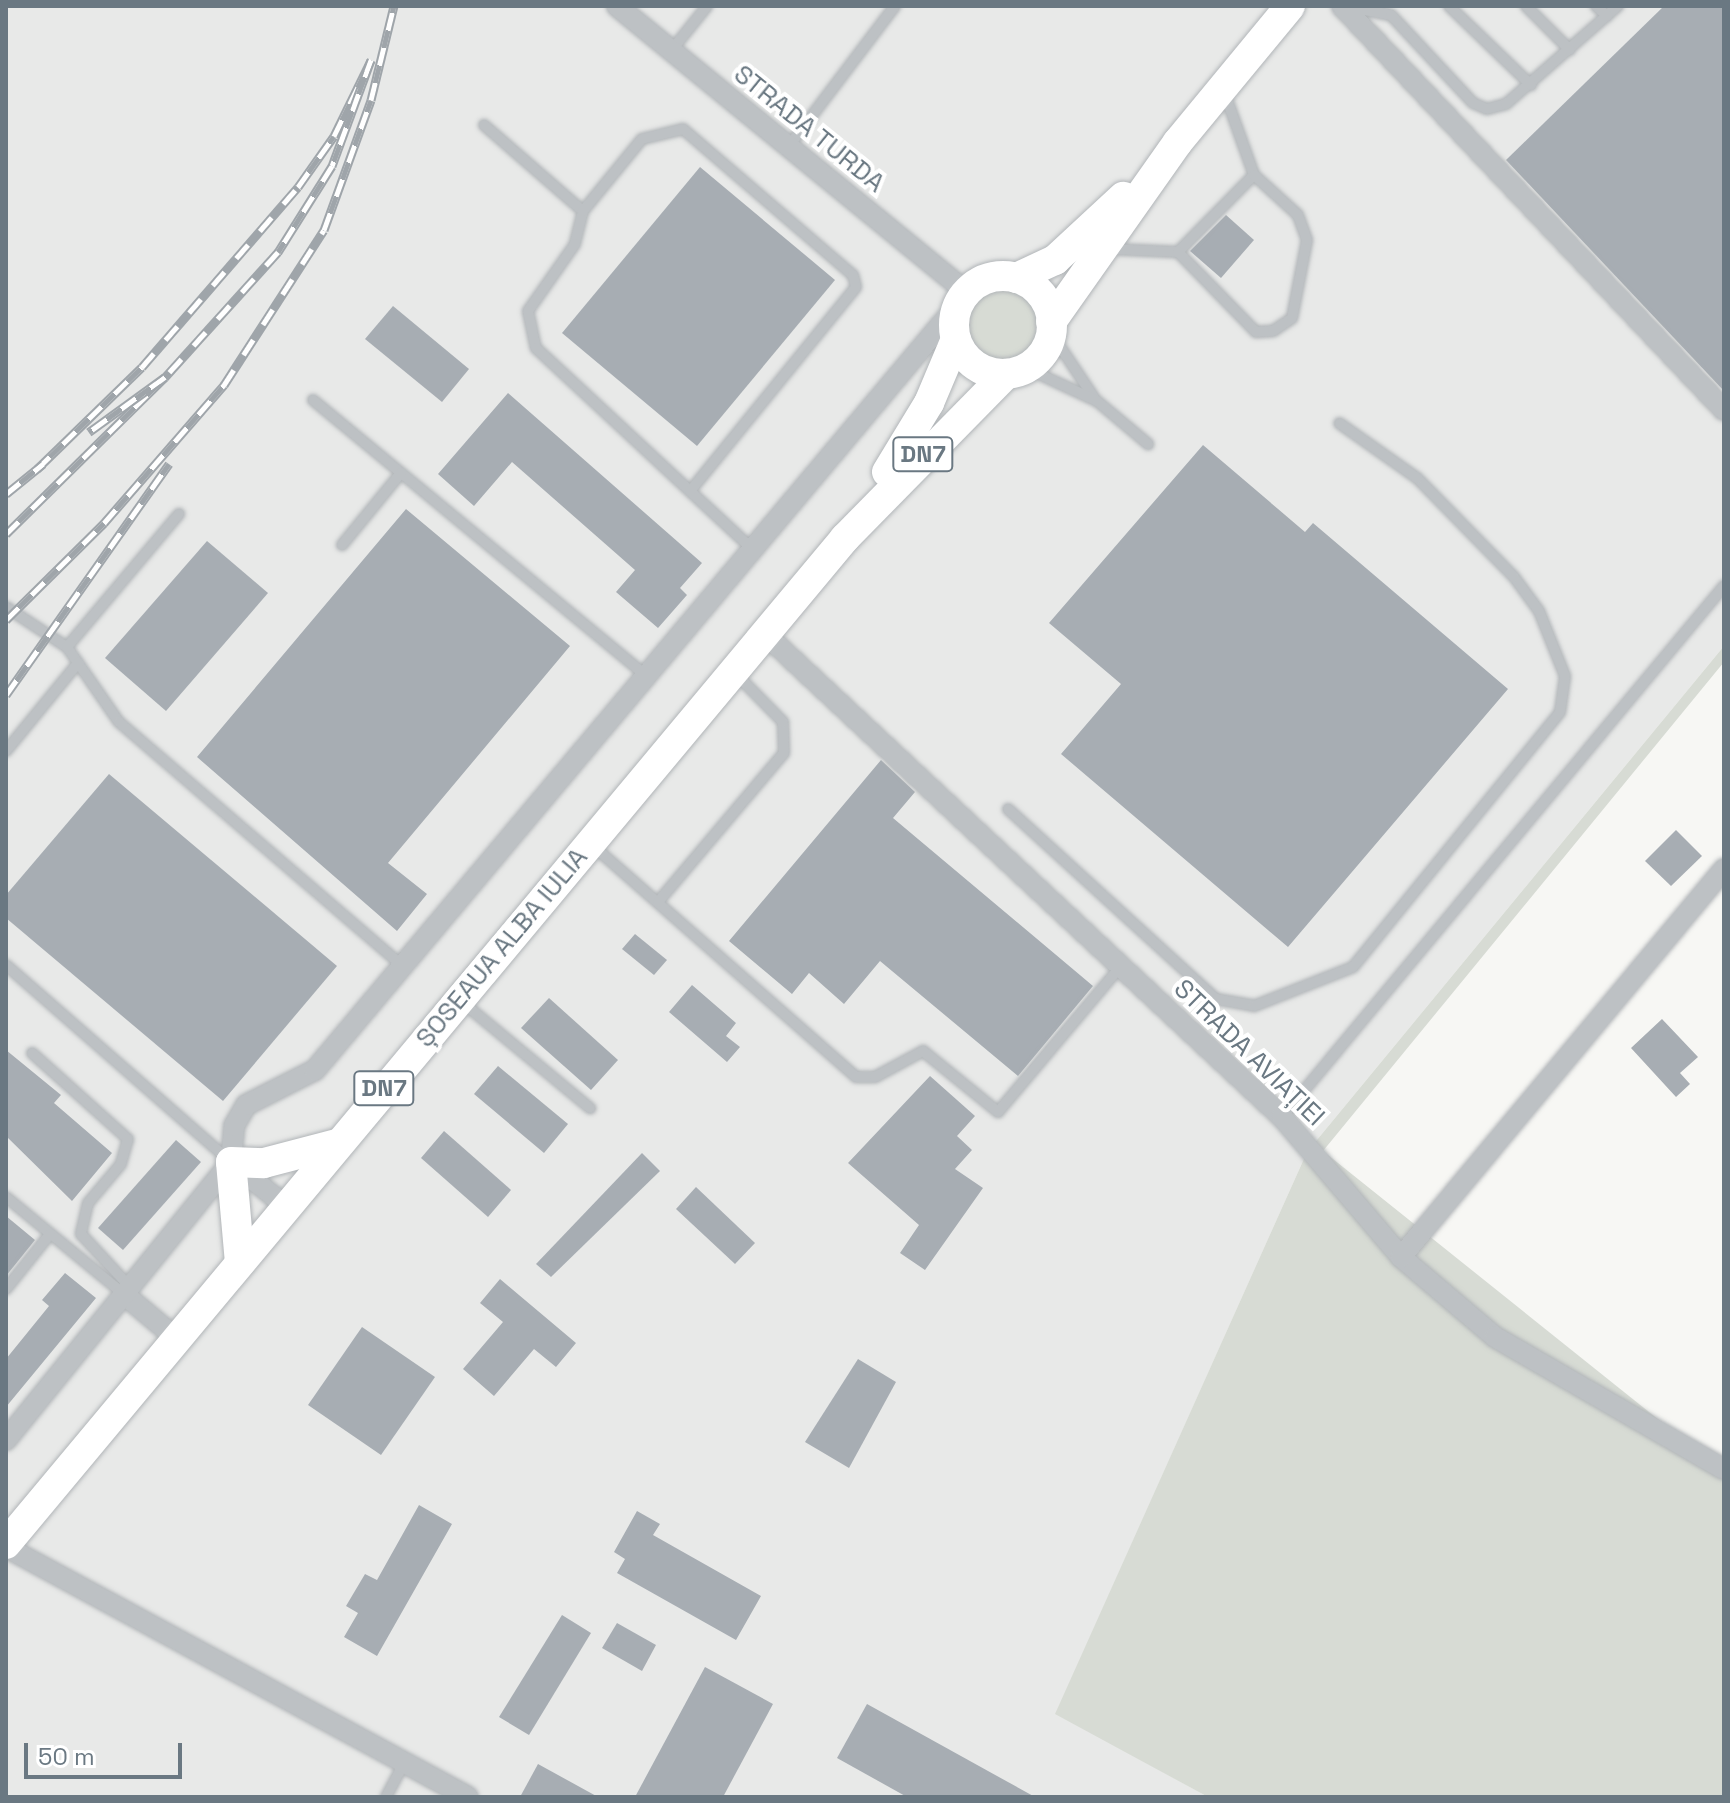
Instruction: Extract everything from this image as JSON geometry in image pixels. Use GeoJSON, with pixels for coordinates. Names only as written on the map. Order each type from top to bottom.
{"type":"FeatureCollection","features":[{"type":"Feature","properties":{"kind":"main road","name":"DN7"},"geometry":{"type":"LineString","coordinates":[[1016,371],[1051,328],[1178,142],[1290,6]]}},
{"type":"Feature","properties":{"kind":"main road","name":"DN7"},"geometry":{"type":"LineString","coordinates":[[955,338],[964,296],[990,278],[1016,278],[1073,245],[1178,142]]}},
{"type":"Feature","properties":{"kind":"main road"},"geometry":{"type":"LineString","coordinates":[[1016,278],[1041,294],[1051,328]]}},
{"type":"Feature","properties":{"kind":"main road"},"geometry":{"type":"LineString","coordinates":[[955,338],[975,366],[1016,371]]}},
{"type":"Feature","properties":{"kind":"main road","name":"ȘOSEAUA ALBA IULIA"},"geometry":{"type":"LineString","coordinates":[[845,538],[929,403],[955,338]]}},
{"type":"Feature","properties":{"kind":"main road","name":"ȘOSEAUA ALBA IULIA"},"geometry":{"type":"LineString","coordinates":[[6,1546],[337,1144],[845,538],[1016,371]]}},
{"type":"Feature","properties":{"kind":"main road"},"geometry":{"type":"LineString","coordinates":[[240,1263],[231,1162],[264,1163],[337,1144]]}},
{"type":"Feature","properties":{"kind":"street","name":"STRADA TURDA"},"geometry":{"type":"LineString","coordinates":[[617,6],[789,146],[964,296]]}},
{"type":"Feature","properties":{"kind":"street"},"geometry":{"type":"LineString","coordinates":[[1342,6],[1724,410]]}},
{"type":"Feature","properties":{"kind":"street"},"geometry":{"type":"LineString","coordinates":[[6,1440],[129,1292],[231,1162],[234,1126],[246,1105],[315,1070],[750,547],[964,296]]}},
{"type":"Feature","properties":{"kind":"street"},"geometry":{"type":"LineString","coordinates":[[925,339],[955,338]]}},
{"type":"Feature","properties":{"kind":"street","name":"STRADA AVIAȚIEI"},"geometry":{"type":"LineString","coordinates":[[764,633],[1282,1117],[1401,1257],[1495,1337],[1724,1469]]}},
{"type":"Feature","properties":{"kind":"street"},"geometry":{"type":"LineString","coordinates":[[1401,1257],[1724,869]]}},
{"type":"Feature","properties":{"kind":"street"},"geometry":{"type":"LineString","coordinates":[[231,1162],[287,1207]]}},
{"type":"Feature","properties":{"kind":"street"},"geometry":{"type":"LineString","coordinates":[[129,1292],[177,1339]]}},
{"type":"Feature","properties":{"kind":"street"},"geometry":{"type":"LineString","coordinates":[[6,1546],[468,1797]]}},
{"type":"Feature","properties":{"kind":"lane"},"geometry":{"type":"LineString","coordinates":[[671,51],[707,6]]}},
{"type":"Feature","properties":{"kind":"lane"},"geometry":{"type":"LineString","coordinates":[[789,146],[895,6]]}},
{"type":"Feature","properties":{"kind":"lane"},"geometry":{"type":"LineString","coordinates":[[1342,6],[1394,10],[1473,103],[1506,104],[1618,6]]}},
{"type":"Feature","properties":{"kind":"lane"},"geometry":{"type":"LineString","coordinates":[[1449,6],[1531,85]]}},
{"type":"Feature","properties":{"kind":"lane"},"geometry":{"type":"LineString","coordinates":[[1526,6],[1570,50]]}},
{"type":"Feature","properties":{"kind":"lane"},"geometry":{"type":"LineString","coordinates":[[1596,6],[1607,16]]}},
{"type":"Feature","properties":{"kind":"lane"},"geometry":{"type":"LineString","coordinates":[[1103,248],[1178,252],[1256,332],[1273,331],[1292,318],[1307,240],[1298,215],[1254,175],[1223,88]]}},
{"type":"Feature","properties":{"kind":"lane"},"geometry":{"type":"LineString","coordinates":[[484,125],[583,211]]}},
{"type":"Feature","properties":{"kind":"lane"},"geometry":{"type":"LineString","coordinates":[[690,491],[856,287],[853,275],[683,129],[642,139],[583,211],[575,244],[528,311],[529,334],[690,491],[750,547]]}},
{"type":"Feature","properties":{"kind":"lane"},"geometry":{"type":"LineString","coordinates":[[1178,252],[1254,175]]}},
{"type":"Feature","properties":{"kind":"lane"},"geometry":{"type":"LineString","coordinates":[[1051,328],[1097,401],[1148,444]]}},
{"type":"Feature","properties":{"kind":"lane"},"geometry":{"type":"LineString","coordinates":[[1016,371],[1097,401]]}},
{"type":"Feature","properties":{"kind":"lane"},"geometry":{"type":"LineString","coordinates":[[313,400],[644,674]]}},
{"type":"Feature","properties":{"kind":"lane"},"geometry":{"type":"LineString","coordinates":[[1008,809],[1216,999],[1254,1006],[1353,967],[1560,712],[1565,676],[1539,611],[1514,577],[1417,478],[1339,423]]}},
{"type":"Feature","properties":{"kind":"lane"},"geometry":{"type":"LineString","coordinates":[[342,545],[401,473]]}},
{"type":"Feature","properties":{"kind":"lane"},"geometry":{"type":"LineString","coordinates":[[67,647],[179,514]]}},
{"type":"Feature","properties":{"kind":"lane"},"geometry":{"type":"LineString","coordinates":[[1282,1117],[1724,586]]}},
{"type":"Feature","properties":{"kind":"lane"},"geometry":{"type":"LineString","coordinates":[[6,607],[67,647],[119,722],[402,965]]}},
{"type":"Feature","properties":{"kind":"lane"},"geometry":{"type":"LineString","coordinates":[[6,751],[78,663]]}},
{"type":"Feature","properties":{"kind":"lane"},"geometry":{"type":"LineString","coordinates":[[658,902],[784,753],[783,722],[733,670]]}},
{"type":"Feature","properties":{"kind":"lane"},"geometry":{"type":"LineString","coordinates":[[589,843],[658,902],[677,928],[856,1077],[875,1077],[923,1051],[998,1112],[1121,966]]}},
{"type":"Feature","properties":{"kind":"lane"},"geometry":{"type":"LineString","coordinates":[[6,965],[231,1162]]}},
{"type":"Feature","properties":{"kind":"lane"},"geometry":{"type":"LineString","coordinates":[[459,1000],[590,1108]]}},
{"type":"Feature","properties":{"kind":"lane"},"geometry":{"type":"LineString","coordinates":[[32,1053],[128,1139],[121,1164],[88,1203],[81,1234],[129,1292]]}},
{"type":"Feature","properties":{"kind":"lane"},"geometry":{"type":"LineString","coordinates":[[6,1197],[129,1292]]}},
{"type":"Feature","properties":{"kind":"lane"},"geometry":{"type":"LineString","coordinates":[[6,1289],[50,1234]]}},
{"type":"Feature","properties":{"kind":"lane"},"geometry":{"type":"LineString","coordinates":[[386,1797],[404,1763]]}},
{"type":"Feature","properties":{"kind":"shaded area"},"geometry":{"type":"Polygon","coordinates":[[[6,6],[1724,6],[1724,646],[1307,1152],[1056,1713],[1208,1797],[6,1797],[6,6]]]}},
{"type":"Feature","properties":{"kind":"shaded area"},"geometry":{"type":"Polygon","coordinates":[[[997,288],[1011,288],[1025,294],[1036,305],[1042,326],[1039,341],[1031,353],[1011,364],[997,364],[983,358],[972,347],[966,333],[966,319],[972,305],[983,294],[997,288]]]}},
{"type":"Feature","properties":{"kind":"shaded area"},"geometry":{"type":"Polygon","coordinates":[[[1724,646],[1724,662],[1323,1151],[1724,1472],[1724,1797],[1208,1797],[1055,1714],[1307,1152],[1724,646]]]}},
{"type":"Feature","properties":{"kind":"building"},"geometry":{"type":"Polygon","coordinates":[[[1664,6],[1724,6],[1724,391],[1506,160],[1664,6]]]}},
{"type":"Feature","properties":{"kind":"building"},"geometry":{"type":"Polygon","coordinates":[[[700,167],[835,280],[697,446],[562,333],[700,167]]]}},
{"type":"Feature","properties":{"kind":"building"},"geometry":{"type":"Polygon","coordinates":[[[1226,215],[1254,240],[1221,278],[1190,251],[1226,215]]]}},
{"type":"Feature","properties":{"kind":"building"},"geometry":{"type":"Polygon","coordinates":[[[393,306],[469,369],[442,402],[365,339],[393,306]]]}},
{"type":"Feature","properties":{"kind":"building"},"geometry":{"type":"Polygon","coordinates":[[[508,393],[702,563],[680,588],[687,595],[658,628],[616,592],[635,570],[512,462],[474,506],[438,474],[508,393]]]}},
{"type":"Feature","properties":{"kind":"building"},"geometry":{"type":"Polygon","coordinates":[[[1203,445],[1305,532],[1313,523],[1508,689],[1288,947],[1061,754],[1121,684],[1049,623],[1203,445]]]}},
{"type":"Feature","properties":{"kind":"building"},"geometry":{"type":"Polygon","coordinates":[[[406,509],[570,646],[388,863],[427,894],[397,931],[197,757],[406,509]]]}},
{"type":"Feature","properties":{"kind":"building"},"geometry":{"type":"Polygon","coordinates":[[[207,541],[268,593],[166,711],[105,658],[207,541]]]}},
{"type":"Feature","properties":{"kind":"building"},"geometry":{"type":"Polygon","coordinates":[[[881,760],[915,792],[893,818],[1093,986],[1018,1076],[880,961],[844,1004],[809,973],[792,994],[729,941],[881,760]]]}},
{"type":"Feature","properties":{"kind":"building"},"geometry":{"type":"Polygon","coordinates":[[[109,774],[337,966],[223,1101],[6,918],[6,895],[109,774]]]}},
{"type":"Feature","properties":{"kind":"building"},"geometry":{"type":"Polygon","coordinates":[[[1676,830],[1702,856],[1671,886],[1645,861],[1676,830]]]}},
{"type":"Feature","properties":{"kind":"building"},"geometry":{"type":"Polygon","coordinates":[[[635,934],[667,960],[654,975],[622,949],[635,934]]]}},
{"type":"Feature","properties":{"kind":"building"},"geometry":{"type":"Polygon","coordinates":[[[692,985],[736,1023],[726,1036],[740,1047],[727,1062],[669,1012],[692,985]]]}},
{"type":"Feature","properties":{"kind":"building"},"geometry":{"type":"Polygon","coordinates":[[[549,998],[618,1060],[591,1090],[521,1028],[549,998]]]}},
{"type":"Feature","properties":{"kind":"building"},"geometry":{"type":"Polygon","coordinates":[[[1662,1019],[1698,1057],[1680,1073],[1690,1084],[1676,1097],[1631,1048],[1662,1019]]]}},
{"type":"Feature","properties":{"kind":"building"},"geometry":{"type":"Polygon","coordinates":[[[6,1050],[61,1095],[54,1103],[112,1153],[72,1201],[6,1136],[6,1050]]]}},
{"type":"Feature","properties":{"kind":"building"},"geometry":{"type":"Polygon","coordinates":[[[498,1066],[568,1124],[544,1153],[474,1094],[498,1066]]]}},
{"type":"Feature","properties":{"kind":"building"},"geometry":{"type":"Polygon","coordinates":[[[930,1076],[975,1116],[957,1136],[972,1150],[955,1169],[983,1188],[925,1270],[900,1253],[919,1225],[848,1163],[930,1076]]]}},
{"type":"Feature","properties":{"kind":"building"},"geometry":{"type":"Polygon","coordinates":[[[444,1131],[511,1190],[488,1217],[421,1158],[444,1131]]]}},
{"type":"Feature","properties":{"kind":"building"},"geometry":{"type":"Polygon","coordinates":[[[176,1140],[201,1162],[123,1250],[98,1228],[176,1140]]]}},
{"type":"Feature","properties":{"kind":"building"},"geometry":{"type":"Polygon","coordinates":[[[642,1153],[660,1171],[551,1277],[536,1264],[642,1153]]]}},
{"type":"Feature","properties":{"kind":"building"},"geometry":{"type":"Polygon","coordinates":[[[696,1187],[755,1243],[735,1264],[676,1209],[696,1187]]]}},
{"type":"Feature","properties":{"kind":"building"},"geometry":{"type":"Polygon","coordinates":[[[6,1216],[35,1240],[6,1276],[6,1216]]]}},
{"type":"Feature","properties":{"kind":"building"},"geometry":{"type":"Polygon","coordinates":[[[65,1273],[96,1298],[6,1407],[6,1359],[49,1306],[42,1300],[65,1273]]]}},
{"type":"Feature","properties":{"kind":"building"},"geometry":{"type":"Polygon","coordinates":[[[500,1279],[576,1343],[556,1367],[534,1349],[494,1396],[463,1369],[503,1322],[480,1303],[500,1279]]]}},
{"type":"Feature","properties":{"kind":"building"},"geometry":{"type":"Polygon","coordinates":[[[362,1327],[435,1377],[381,1455],[308,1405],[362,1327]]]}},
{"type":"Feature","properties":{"kind":"building"},"geometry":{"type":"Polygon","coordinates":[[[858,1359],[896,1382],[849,1468],[805,1442],[858,1359]]]}},
{"type":"Feature","properties":{"kind":"building"},"geometry":{"type":"Polygon","coordinates":[[[419,1505],[452,1524],[377,1656],[344,1637],[358,1613],[346,1606],[365,1574],[377,1580],[419,1505]]]}},
{"type":"Feature","properties":{"kind":"building"},"geometry":{"type":"Polygon","coordinates":[[[637,1511],[660,1524],[653,1535],[761,1596],[736,1640],[617,1573],[625,1559],[614,1552],[637,1511]]]}},
{"type":"Feature","properties":{"kind":"building"},"geometry":{"type":"Polygon","coordinates":[[[562,1615],[591,1633],[529,1735],[499,1717],[562,1615]]]}},
{"type":"Feature","properties":{"kind":"building"},"geometry":{"type":"Polygon","coordinates":[[[617,1623],[656,1645],[642,1671],[602,1648],[617,1623]]]}},
{"type":"Feature","properties":{"kind":"building"},"geometry":{"type":"Polygon","coordinates":[[[705,1667],[773,1704],[723,1797],[635,1797],[705,1667]]]}},
{"type":"Feature","properties":{"kind":"building"},"geometry":{"type":"Polygon","coordinates":[[[867,1704],[1035,1797],[907,1797],[837,1758],[867,1704]]]}},
{"type":"Feature","properties":{"kind":"building"},"geometry":{"type":"Polygon","coordinates":[[[538,1764],[598,1797],[520,1797],[538,1764]]]}},
{"type":"Feature","properties":{"kind":"railway"},"geometry":{"type":"LineString","coordinates":[[6,620],[104,523],[224,385],[324,230],[371,100],[394,6]]}},
{"type":"Feature","properties":{"kind":"railway"},"geometry":{"type":"LineString","coordinates":[[37,469],[142,367],[298,187],[334,136],[371,60],[332,166],[278,252],[165,377]]}},
{"type":"Feature","properties":{"kind":"railway"},"geometry":{"type":"LineString","coordinates":[[6,534],[165,377],[89,432]]}},
{"type":"Feature","properties":{"kind":"railway"},"geometry":{"type":"LineString","coordinates":[[6,494],[43,464]]}},
{"type":"Feature","properties":{"kind":"railway"},"geometry":{"type":"LineString","coordinates":[[6,695],[169,464]]}}]}
